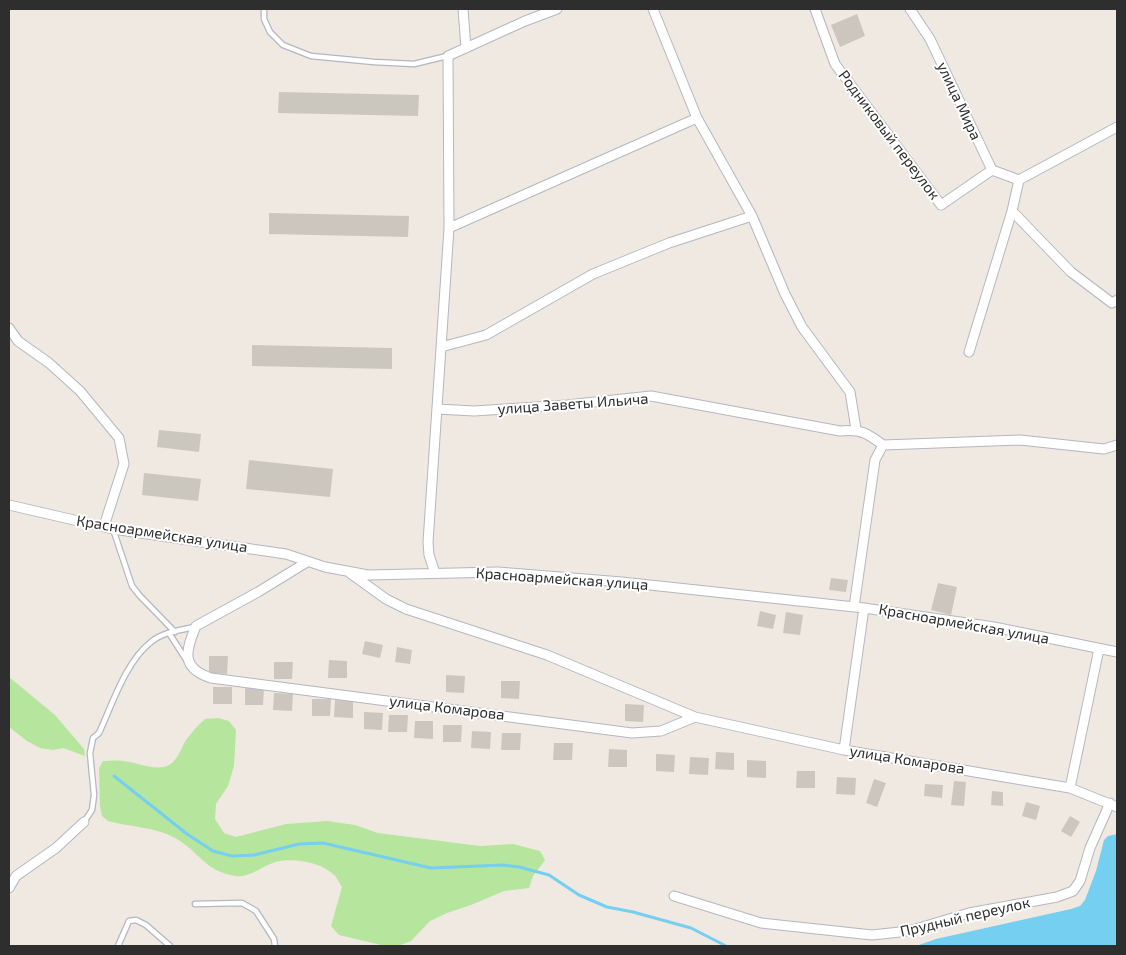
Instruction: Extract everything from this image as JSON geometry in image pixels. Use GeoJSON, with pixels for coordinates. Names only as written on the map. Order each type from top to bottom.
{"type":"FeatureCollection","features":[{"type":"Feature","properties":{"kind":"street"},"geometry":{"type":"LineString","coordinates":[[462,9],[466,48]]}},
{"type":"Feature","properties":{"kind":"street"},"geometry":{"type":"LineString","coordinates":[[434,573],[428,542],[449,228],[448,56],[557,9]]}},
{"type":"Feature","properties":{"kind":"street"},"geometry":{"type":"LineString","coordinates":[[653,9],[697,118],[752,216],[784,294],[802,327],[850,392],[856,430]]}},
{"type":"Feature","properties":{"kind":"street","name":"Родниковый переулок"},"geometry":{"type":"LineString","coordinates":[[815,9],[834,64],[941,204],[992,170]]}},
{"type":"Feature","properties":{"kind":"street","name":"улица Мира"},"geometry":{"type":"LineString","coordinates":[[910,9],[930,39],[992,170]]}},
{"type":"Feature","properties":{"kind":"street"},"geometry":{"type":"LineString","coordinates":[[449,228],[697,118]]}},
{"type":"Feature","properties":{"kind":"street"},"geometry":{"type":"LineString","coordinates":[[992,170],[1019,180],[1117,127]]}},
{"type":"Feature","properties":{"kind":"street"},"geometry":{"type":"LineString","coordinates":[[970,352],[1012,211],[1019,180]]}},
{"type":"Feature","properties":{"kind":"street"},"geometry":{"type":"LineString","coordinates":[[1012,211],[1071,272],[1112,303],[1117,300]]}},
{"type":"Feature","properties":{"kind":"street"},"geometry":{"type":"LineString","coordinates":[[441,347],[486,335],[593,274],[669,243],[752,216]]}},
{"type":"Feature","properties":{"kind":"street"},"geometry":{"type":"LineString","coordinates":[[9,328],[18,341],[49,363],[80,392],[119,438],[124,464],[109,528]]}},
{"type":"Feature","properties":{"kind":"street","name":"улица Заветы Ильича"},"geometry":{"type":"LineString","coordinates":[[437,409],[474,411],[651,396],[840,431],[856,430],[872,437],[883,445]]}},
{"type":"Feature","properties":{"kind":"street"},"geometry":{"type":"LineString","coordinates":[[844,750],[876,460],[883,445],[1020,440],[1104,449],[1117,445]]}},
{"type":"Feature","properties":{"kind":"street","name":"Красноармейская улица"},"geometry":{"type":"LineString","coordinates":[[9,505],[109,528],[286,554],[307,562],[350,573],[368,575],[498,572],[622,582],[859,607],[994,627],[1117,652]]}},
{"type":"Feature","properties":{"kind":"street"},"geometry":{"type":"LineString","coordinates":[[189,664],[187,656],[196,626],[258,592],[307,562]]}},
{"type":"Feature","properties":{"kind":"street","name":"улица Комарова"},"geometry":{"type":"LineString","coordinates":[[350,573],[386,599],[406,609],[547,655],[695,717],[844,750],[1070,788],[1114,805]]}},
{"type":"Feature","properties":{"kind":"street"},"geometry":{"type":"LineString","coordinates":[[1070,788],[1099,649]]}},
{"type":"Feature","properties":{"kind":"street","name":"улица Комарова"},"geometry":{"type":"LineString","coordinates":[[189,664],[197,674],[211,678],[632,733],[661,731],[695,717]]}},
{"type":"Feature","properties":{"kind":"street","name":"Прудный переулок"},"geometry":{"type":"LineString","coordinates":[[674,896],[761,924],[872,936],[909,931],[969,913],[1057,898],[1073,891],[1080,881],[1090,848],[1114,805]]}},
{"type":"Feature","properties":{"kind":"street"},"geometry":{"type":"LineString","coordinates":[[9,888],[16,876],[56,848],[84,822]]}},
{"type":"Feature","properties":{"kind":"street"},"geometry":{"type":"LineString","coordinates":[[9,868],[16,876]]}},
{"type":"Feature","properties":{"kind":"lane"},"geometry":{"type":"LineString","coordinates":[[264,9],[264,19],[270,32],[283,45],[311,56],[414,64],[448,56]]}},
{"type":"Feature","properties":{"kind":"lane"},"geometry":{"type":"LineString","coordinates":[[109,528],[132,586],[172,633],[179,650],[189,664]]}},
{"type":"Feature","properties":{"kind":"lane"},"geometry":{"type":"LineString","coordinates":[[84,822],[92,810],[94,795],[90,753],[93,738],[99,733],[134,659],[151,641],[196,626]]}},
{"type":"Feature","properties":{"kind":"lane"},"geometry":{"type":"LineString","coordinates":[[195,904],[242,903],[256,911],[274,939],[275,946]]}},
{"type":"Feature","properties":{"kind":"lane"},"geometry":{"type":"LineString","coordinates":[[118,946],[128,921],[136,920],[146,925],[170,946]]}},
{"type":"Feature","properties":{"kind":"green space"},"geometry":{"type":"Polygon","coordinates":[[[9,677],[55,715],[84,749],[85,756],[63,748],[53,750],[40,748],[9,727],[9,677]]]}},
{"type":"Feature","properties":{"kind":"green space"},"geometry":{"type":"Polygon","coordinates":[[[218,718],[229,721],[236,730],[234,766],[228,786],[216,804],[215,819],[224,833],[236,837],[286,824],[327,821],[355,825],[378,833],[480,846],[513,844],[540,851],[545,860],[533,876],[529,888],[504,891],[447,913],[430,921],[411,941],[398,946],[381,945],[339,935],[331,926],[342,887],[331,872],[316,864],[290,860],[275,862],[246,875],[225,874],[209,866],[183,843],[167,834],[108,821],[102,816],[99,768],[103,761],[121,761],[164,767],[175,760],[186,740],[205,719],[218,718]]]}},
{"type":"Feature","properties":{"kind":"water"},"geometry":{"type":"Polygon","coordinates":[[[1117,834],[1117,946],[916,946],[936,939],[1080,906],[1085,900],[1096,871],[1104,840],[1108,836],[1117,834]]]}},
{"type":"Feature","properties":{"kind":"building"},"geometry":{"type":"Polygon","coordinates":[[[857,14],[865,36],[840,47],[831,25],[857,14]]]}},
{"type":"Feature","properties":{"kind":"building"},"geometry":{"type":"Polygon","coordinates":[[[279,92],[419,95],[418,116],[278,113],[279,92]]]}},
{"type":"Feature","properties":{"kind":"building"},"geometry":{"type":"Polygon","coordinates":[[[269,213],[409,216],[408,237],[269,234],[269,213]]]}},
{"type":"Feature","properties":{"kind":"building"},"geometry":{"type":"Polygon","coordinates":[[[252,345],[392,348],[392,369],[252,366],[252,345]]]}},
{"type":"Feature","properties":{"kind":"building"},"geometry":{"type":"Polygon","coordinates":[[[159,430],[201,434],[199,452],[157,447],[159,430]]]}},
{"type":"Feature","properties":{"kind":"building"},"geometry":{"type":"Polygon","coordinates":[[[249,460],[333,469],[330,497],[246,489],[249,460]]]}},
{"type":"Feature","properties":{"kind":"building"},"geometry":{"type":"Polygon","coordinates":[[[144,473],[201,479],[198,501],[142,495],[144,473]]]}},
{"type":"Feature","properties":{"kind":"building"},"geometry":{"type":"Polygon","coordinates":[[[831,578],[848,580],[846,592],[829,590],[831,578]]]}},
{"type":"Feature","properties":{"kind":"building"},"geometry":{"type":"Polygon","coordinates":[[[938,583],[957,587],[951,615],[931,610],[938,583]]]}},
{"type":"Feature","properties":{"kind":"building"},"geometry":{"type":"Polygon","coordinates":[[[760,611],[776,615],[773,629],[757,626],[760,611]]]}},
{"type":"Feature","properties":{"kind":"building"},"geometry":{"type":"Polygon","coordinates":[[[786,612],[803,615],[800,635],[783,633],[786,612]]]}},
{"type":"Feature","properties":{"kind":"building"},"geometry":{"type":"Polygon","coordinates":[[[365,641],[383,645],[380,658],[362,654],[365,641]]]}},
{"type":"Feature","properties":{"kind":"building"},"geometry":{"type":"Polygon","coordinates":[[[397,647],[412,650],[410,664],[395,662],[397,647]]]}},
{"type":"Feature","properties":{"kind":"building"},"geometry":{"type":"Polygon","coordinates":[[[209,656],[228,656],[227,674],[209,673],[209,656]]]}},
{"type":"Feature","properties":{"kind":"building"},"geometry":{"type":"Polygon","coordinates":[[[329,660],[347,661],[347,678],[328,678],[329,660]]]}},
{"type":"Feature","properties":{"kind":"building"},"geometry":{"type":"Polygon","coordinates":[[[274,662],[293,662],[292,679],[274,679],[274,662]]]}},
{"type":"Feature","properties":{"kind":"building"},"geometry":{"type":"Polygon","coordinates":[[[446,675],[465,676],[464,693],[446,692],[446,675]]]}},
{"type":"Feature","properties":{"kind":"building"},"geometry":{"type":"Polygon","coordinates":[[[501,681],[520,681],[519,699],[501,698],[501,681]]]}},
{"type":"Feature","properties":{"kind":"building"},"geometry":{"type":"Polygon","coordinates":[[[213,687],[232,687],[232,704],[213,704],[213,687]]]}},
{"type":"Feature","properties":{"kind":"building"},"geometry":{"type":"Polygon","coordinates":[[[245,688],[264,688],[263,705],[245,705],[245,688]]]}},
{"type":"Feature","properties":{"kind":"building"},"geometry":{"type":"Polygon","coordinates":[[[274,693],[293,694],[292,711],[273,710],[274,693]]]}},
{"type":"Feature","properties":{"kind":"building"},"geometry":{"type":"Polygon","coordinates":[[[312,699],[331,699],[330,716],[312,716],[312,699]]]}},
{"type":"Feature","properties":{"kind":"building"},"geometry":{"type":"Polygon","coordinates":[[[335,700],[353,701],[353,718],[334,717],[335,700]]]}},
{"type":"Feature","properties":{"kind":"building"},"geometry":{"type":"Polygon","coordinates":[[[625,704],[644,705],[643,722],[625,721],[625,704]]]}},
{"type":"Feature","properties":{"kind":"building"},"geometry":{"type":"Polygon","coordinates":[[[364,712],[383,713],[382,730],[364,729],[364,712]]]}},
{"type":"Feature","properties":{"kind":"building"},"geometry":{"type":"Polygon","coordinates":[[[389,715],[408,715],[407,732],[388,732],[389,715]]]}},
{"type":"Feature","properties":{"kind":"building"},"geometry":{"type":"Polygon","coordinates":[[[415,721],[433,721],[433,739],[414,738],[415,721]]]}},
{"type":"Feature","properties":{"kind":"building"},"geometry":{"type":"Polygon","coordinates":[[[443,725],[462,725],[461,742],[443,742],[443,725]]]}},
{"type":"Feature","properties":{"kind":"building"},"geometry":{"type":"Polygon","coordinates":[[[472,731],[491,732],[490,749],[471,748],[472,731]]]}},
{"type":"Feature","properties":{"kind":"building"},"geometry":{"type":"Polygon","coordinates":[[[502,733],[521,733],[520,750],[501,750],[502,733]]]}},
{"type":"Feature","properties":{"kind":"building"},"geometry":{"type":"Polygon","coordinates":[[[554,743],[573,743],[572,760],[553,760],[554,743]]]}},
{"type":"Feature","properties":{"kind":"building"},"geometry":{"type":"Polygon","coordinates":[[[609,749],[627,750],[627,767],[608,767],[609,749]]]}},
{"type":"Feature","properties":{"kind":"building"},"geometry":{"type":"Polygon","coordinates":[[[716,752],[734,753],[734,770],[715,769],[716,752]]]}},
{"type":"Feature","properties":{"kind":"building"},"geometry":{"type":"Polygon","coordinates":[[[656,754],[675,755],[674,772],[656,771],[656,754]]]}},
{"type":"Feature","properties":{"kind":"building"},"geometry":{"type":"Polygon","coordinates":[[[690,757],[709,758],[708,775],[689,774],[690,757]]]}},
{"type":"Feature","properties":{"kind":"building"},"geometry":{"type":"Polygon","coordinates":[[[747,760],[766,761],[766,778],[747,777],[747,760]]]}},
{"type":"Feature","properties":{"kind":"building"},"geometry":{"type":"Polygon","coordinates":[[[797,771],[815,771],[815,788],[796,788],[797,771]]]}},
{"type":"Feature","properties":{"kind":"building"},"geometry":{"type":"Polygon","coordinates":[[[837,777],[856,778],[855,795],[836,794],[837,777]]]}},
{"type":"Feature","properties":{"kind":"building"},"geometry":{"type":"Polygon","coordinates":[[[874,779],[886,783],[877,807],[866,803],[874,779]]]}},
{"type":"Feature","properties":{"kind":"building"},"geometry":{"type":"Polygon","coordinates":[[[954,781],[966,782],[964,806],[951,805],[954,781]]]}},
{"type":"Feature","properties":{"kind":"building"},"geometry":{"type":"Polygon","coordinates":[[[925,784],[943,785],[942,798],[924,796],[925,784]]]}},
{"type":"Feature","properties":{"kind":"building"},"geometry":{"type":"Polygon","coordinates":[[[992,791],[1003,792],[1003,806],[991,805],[992,791]]]}},
{"type":"Feature","properties":{"kind":"building"},"geometry":{"type":"Polygon","coordinates":[[[1026,802],[1040,806],[1036,820],[1022,816],[1026,802]]]}},
{"type":"Feature","properties":{"kind":"building"},"geometry":{"type":"Polygon","coordinates":[[[1070,816],[1080,822],[1071,837],[1061,831],[1070,816]]]}},
{"type":"Feature","properties":{"kind":"waterway"},"geometry":{"type":"LineString","coordinates":[[114,776],[187,834],[213,851],[232,856],[254,855],[299,844],[323,843],[431,868],[503,865],[519,867],[549,875],[579,895],[607,907],[691,928],[726,946]]}}]}
